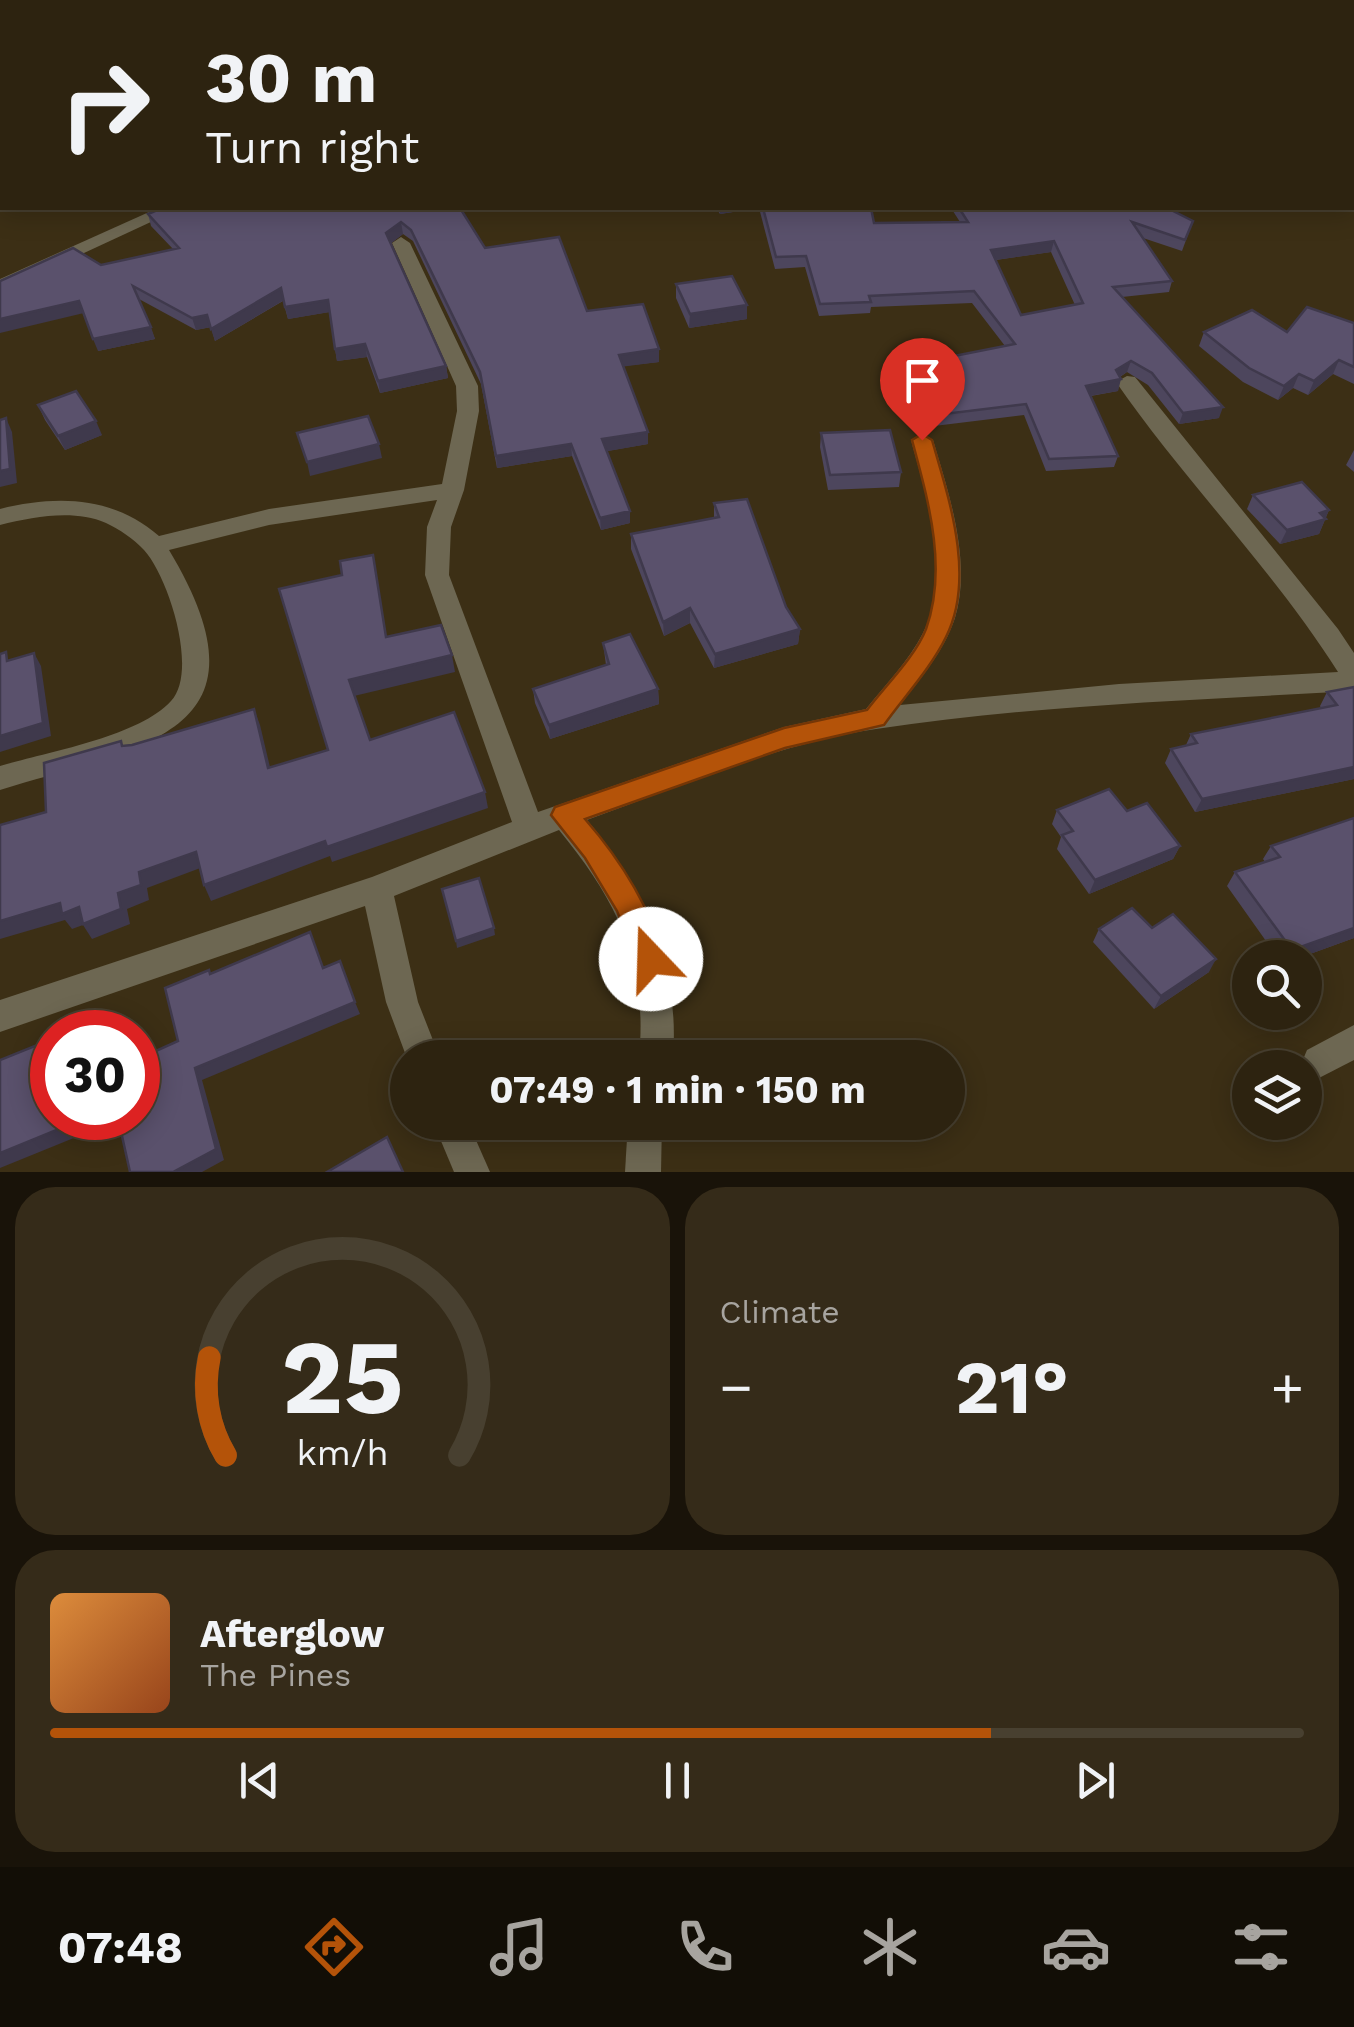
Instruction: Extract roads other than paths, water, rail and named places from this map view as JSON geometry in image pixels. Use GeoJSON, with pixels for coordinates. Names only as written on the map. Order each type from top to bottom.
{"type":"FeatureCollection","features":[{"type":"Feature","properties":{"kind":"street"},"geometry":{"type":"LineString","coordinates":[[0,286],[168,210]]}},
{"type":"Feature","properties":{"kind":"street"},"geometry":{"type":"LineString","coordinates":[[401,243],[467,386],[468,411],[452,490],[438,527],[438,575],[528,828]]}},
{"type":"Feature","properties":{"kind":"street"},"geometry":{"type":"LineString","coordinates":[[0,1016],[376,889],[528,828],[766,743],[875,718],[1119,694],[1354,678],[1326,627],[1164,436],[1127,382]]}},
{"type":"Feature","properties":{"kind":"street"},"geometry":{"type":"LineString","coordinates":[[875,718],[936,634],[946,588],[944,522],[922,440]]}},
{"type":"Feature","properties":{"kind":"street"},"geometry":{"type":"LineString","coordinates":[[154,546],[269,517],[452,490]]}},
{"type":"Feature","properties":{"kind":"street"},"geometry":{"type":"LineString","coordinates":[[0,517],[74,506],[114,517],[154,546],[189,625],[198,664],[195,686],[180,711],[133,735],[0,778]]}},
{"type":"Feature","properties":{"kind":"street"},"geometry":{"type":"LineString","coordinates":[[565,815],[595,850],[642,928],[660,990],[657,1040]]}},
{"type":"Feature","properties":{"kind":"street"},"geometry":{"type":"LineString","coordinates":[[376,889],[402,1002],[416,1040]]}},
{"type":"Feature","properties":{"kind":"street"},"geometry":{"type":"LineString","coordinates":[[1322,1060],[1354,1041]]}},
{"type":"Feature","properties":{"kind":"street"},"geometry":{"type":"LineString","coordinates":[[458,1140],[472,1172]]}},
{"type":"Feature","properties":{"kind":"street"},"geometry":{"type":"LineString","coordinates":[[644,1172],[645,1140]]}}]}
